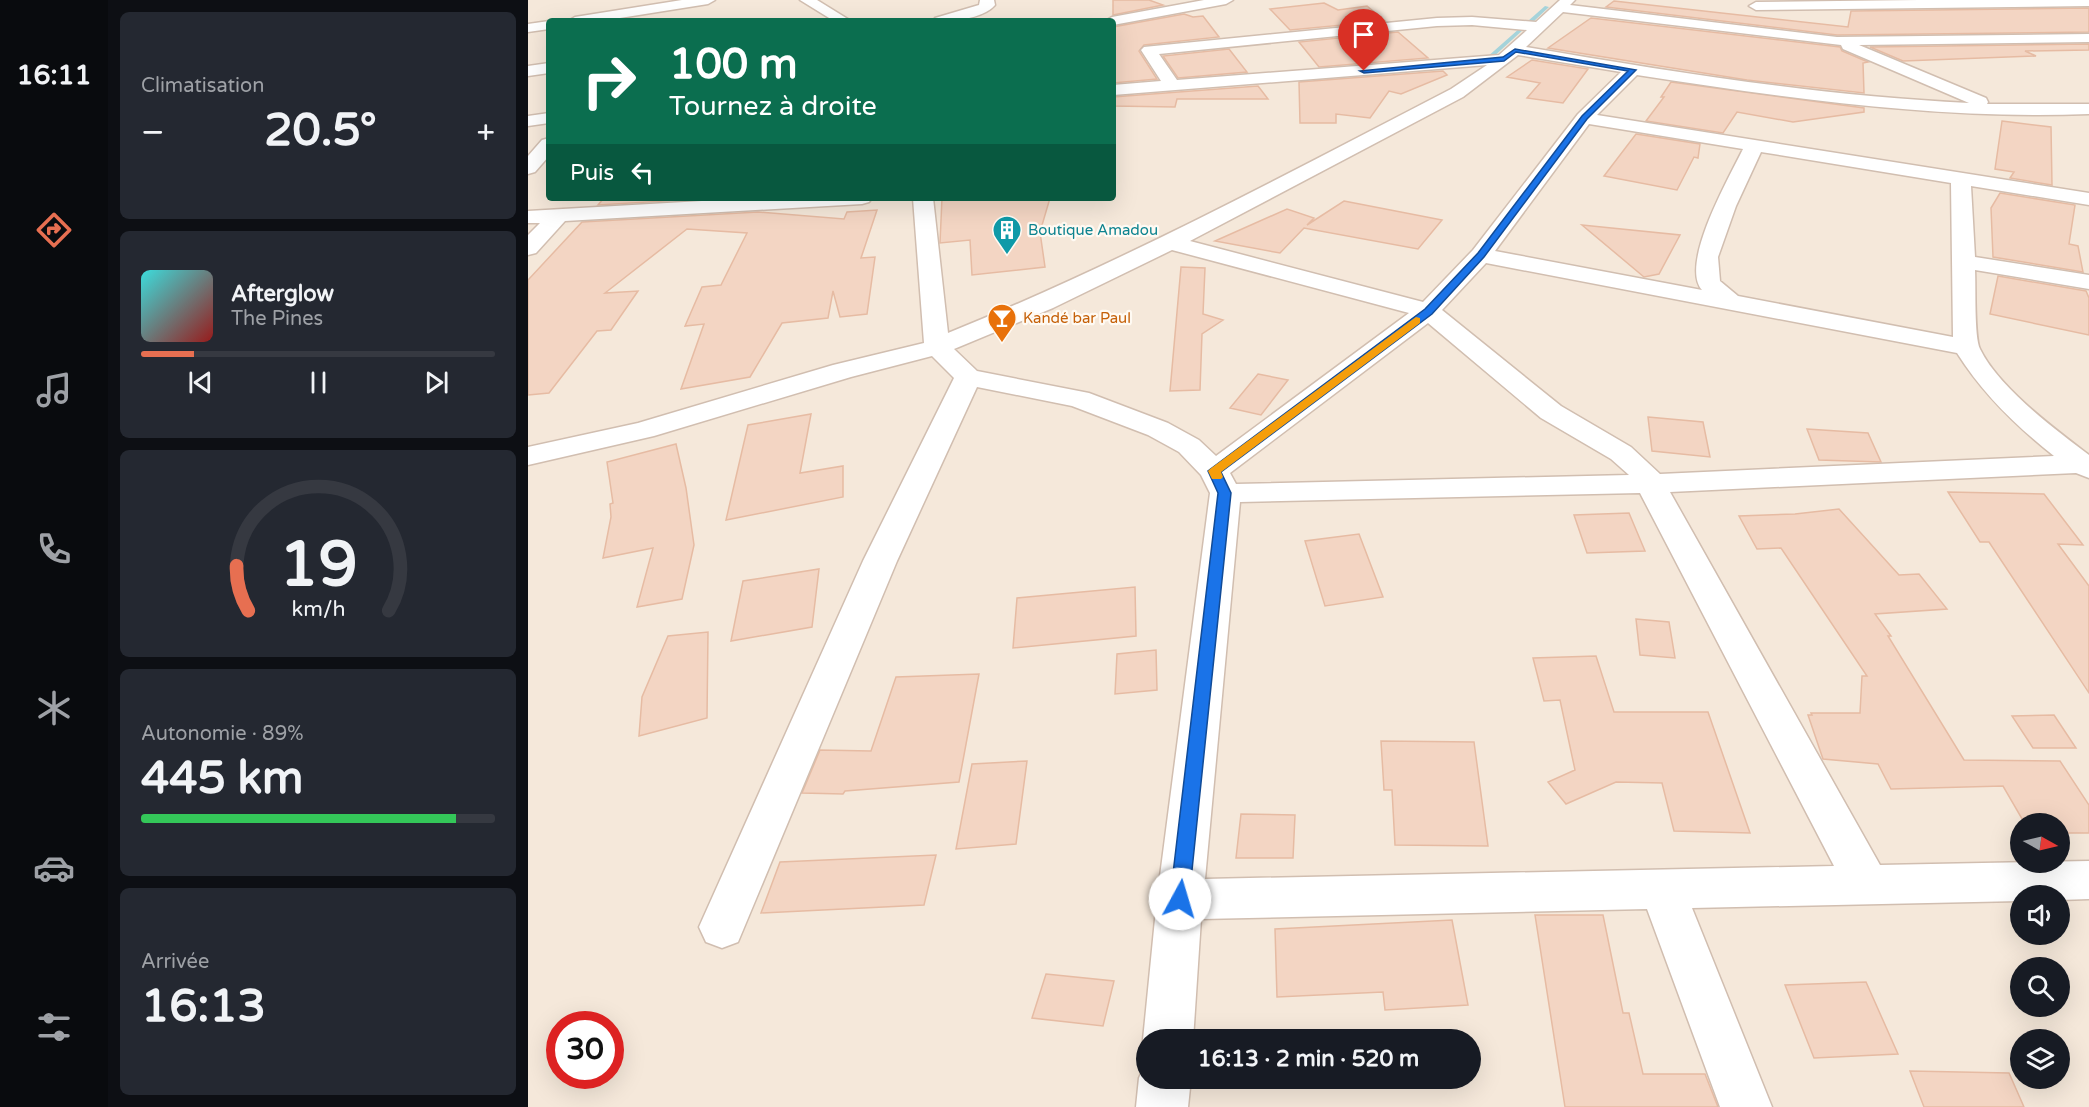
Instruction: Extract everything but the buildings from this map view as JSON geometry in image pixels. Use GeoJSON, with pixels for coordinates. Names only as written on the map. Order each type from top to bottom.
{"type":"FeatureCollection","features":[{"type":"Feature","properties":{"kind":"street"},"geometry":{"type":"LineString","coordinates":[[594,18],[708,0]]}},
{"type":"Feature","properties":{"kind":"street"},"geometry":{"type":"LineString","coordinates":[[807,0],[838,18]]}},
{"type":"Feature","properties":{"kind":"street"},"geometry":{"type":"LineString","coordinates":[[950,18],[984,8],[988,5],[987,0]]}},
{"type":"Feature","properties":{"kind":"street"},"geometry":{"type":"LineString","coordinates":[[1116,20],[1226,0]]}},
{"type":"Feature","properties":{"kind":"street"},"geometry":{"type":"LineString","coordinates":[[1749,3],[2089,2]]}},
{"type":"Feature","properties":{"kind":"street"},"geometry":{"type":"LineString","coordinates":[[528,456],[644,430],[842,371],[937,347],[1044,303],[1170,243],[1418,115],[1482,79],[1540,27],[1559,3],[1837,41],[2089,38]]}},
{"type":"Feature","properties":{"kind":"street"},"geometry":{"type":"LineString","coordinates":[[1749,3],[2001,111]]}},
{"type":"Feature","properties":{"kind":"street"},"geometry":{"type":"LineString","coordinates":[[1932,4],[1952,16]]}},
{"type":"Feature","properties":{"kind":"street"},"geometry":{"type":"LineString","coordinates":[[1172,86],[1149,50],[1437,22],[1472,21],[1540,27]]}},
{"type":"Feature","properties":{"kind":"street"},"geometry":{"type":"LineString","coordinates":[[528,28],[546,25]]}},
{"type":"Feature","properties":{"kind":"street"},"geometry":{"type":"LineString","coordinates":[[1972,27],[1991,39]]}},
{"type":"Feature","properties":{"kind":"street"},"geometry":{"type":"LineString","coordinates":[[2047,38],[2079,55]]}},
{"type":"Feature","properties":{"kind":"street"},"geometry":{"type":"LineString","coordinates":[[1116,90],[1510,55],[1850,100],[2001,111],[2089,109]]}},
{"type":"Feature","properties":{"kind":"street"},"geometry":{"type":"LineString","coordinates":[[528,71],[546,68]]}},
{"type":"Feature","properties":{"kind":"street"},"geometry":{"type":"LineString","coordinates":[[1219,482],[1428,311],[1481,255],[1584,118],[1633,70]]}},
{"type":"Feature","properties":{"kind":"street"},"geometry":{"type":"LineString","coordinates":[[1584,118],[2089,199]]}},
{"type":"Feature","properties":{"kind":"street"},"geometry":{"type":"LineString","coordinates":[[1731,303],[1708,283],[1707,257],[1726,206],[1754,146]]}},
{"type":"Feature","properties":{"kind":"street"},"geometry":{"type":"LineString","coordinates":[[528,168],[546,147]]}},
{"type":"Feature","properties":{"kind":"street"},"geometry":{"type":"LineString","coordinates":[[1961,179],[1966,347],[1983,373],[2008,401],[2085,467]]}},
{"type":"Feature","properties":{"kind":"street"},"geometry":{"type":"LineString","coordinates":[[528,217],[681,203],[753,201]]}},
{"type":"Feature","properties":{"kind":"street"},"geometry":{"type":"LineString","coordinates":[[922,201],[937,347],[968,377],[1079,399],[1158,429],[1189,446],[1219,482],[1169,1029]]}},
{"type":"Feature","properties":{"kind":"street"},"geometry":{"type":"LineString","coordinates":[[528,248],[559,215]]}},
{"type":"Feature","properties":{"kind":"street"},"geometry":{"type":"LineString","coordinates":[[1170,243],[1428,311],[1551,412],[1621,453],[1652,484],[1868,886]]}},
{"type":"Feature","properties":{"kind":"street"},"geometry":{"type":"LineString","coordinates":[[1481,255],[1966,347]]}},
{"type":"Feature","properties":{"kind":"street"},"geometry":{"type":"LineString","coordinates":[[1965,262],[2089,282]]}},
{"type":"Feature","properties":{"kind":"street"},"geometry":{"type":"LineString","coordinates":[[722,927],[880,561],[968,377]]}},
{"type":"Feature","properties":{"kind":"street"},"geometry":{"type":"LineString","coordinates":[[1219,482],[1652,484],[2085,467]]}},
{"type":"Feature","properties":{"kind":"street"},"geometry":{"type":"LineString","coordinates":[[1180,899],[2089,880]]}},
{"type":"Feature","properties":{"kind":"street"},"geometry":{"type":"LineString","coordinates":[[1662,890],[1746,1107]]}},
{"type":"Feature","properties":{"kind":"street"},"geometry":{"type":"LineString","coordinates":[[1162,1107],[1163,1089]]}},
{"type":"Feature","properties":{"kind":"shaded area"},"geometry":{"type":"Polygon","coordinates":[[[528,0],[2089,0],[2089,1107],[528,1107],[528,0]]]}},
{"type":"Feature","properties":{"kind":"waterway"},"geometry":{"type":"LineString","coordinates":[[1530,22],[1547,7]]}},
{"type":"Feature","properties":{"kind":"waterway"},"geometry":{"type":"LineString","coordinates":[[1488,59],[1522,29]]}},
{"type":"Feature","properties":{"kind":"slow traffic"},"geometry":{"type":"LineString","coordinates":[[1217,477],[1214,471],[1416,320]]}},
{"type":"Feature","properties":{"kind":"place","name":"Boutique Amadou"},"geometry":{"type":"Point","coordinates":[1007,256]}},
{"type":"Feature","properties":{"kind":"place","name":"Kandé bar Paul"},"geometry":{"type":"Point","coordinates":[1002,344]}},
{"type":"Feature","properties":{"kind":"route"},"geometry":{"type":"LineString","coordinates":[[1180,899],[1225,493],[1214,471],[1428,311],[1481,255],[1584,118],[1633,70],[1515,50],[1504,59],[1364,71]]}}]}
